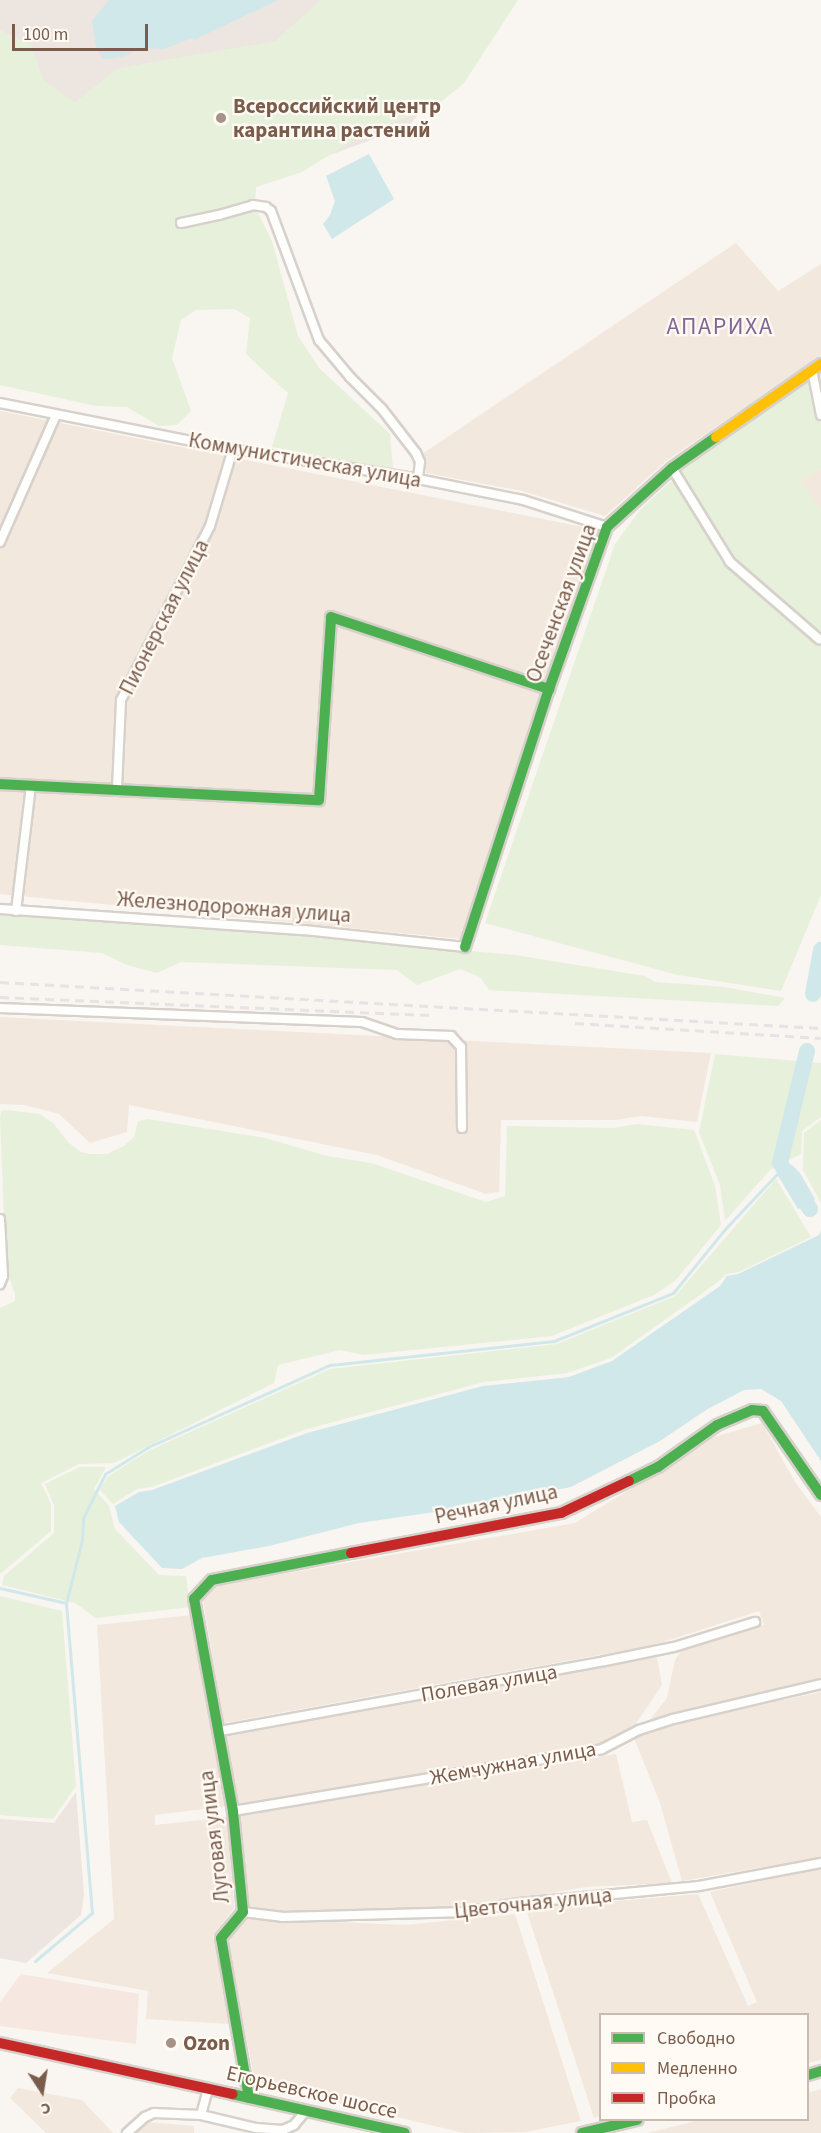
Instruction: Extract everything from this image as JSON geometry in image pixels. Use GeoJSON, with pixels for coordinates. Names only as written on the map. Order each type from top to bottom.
{"type":"FeatureCollection","features":[{"type":"Feature","properties":{"kind":"street"},"geometry":{"type":"LineString","coordinates":[[181,223],[253,205],[266,207],[271,212],[319,340],[350,377],[382,409],[416,453],[420,462],[418,479]]}},
{"type":"Feature","properties":{"kind":"street"},"geometry":{"type":"LineString","coordinates":[[817,367],[821,415]]}},
{"type":"Feature","properties":{"kind":"street","name":"Осеченская улица"},"geometry":{"type":"LineString","coordinates":[[465,947],[549,688],[607,527],[672,468],[817,367]]}},
{"type":"Feature","properties":{"kind":"street","name":"Коммунистическая улица"},"geometry":{"type":"LineString","coordinates":[[0,403],[233,449],[418,479],[523,500],[607,527]]}},
{"type":"Feature","properties":{"kind":"street"},"geometry":{"type":"LineString","coordinates":[[0,542],[56,415]]}},
{"type":"Feature","properties":{"kind":"street","name":"Пионерская улица"},"geometry":{"type":"LineString","coordinates":[[117,789],[121,700],[210,526],[233,449]]}},
{"type":"Feature","properties":{"kind":"street"},"geometry":{"type":"LineString","coordinates":[[672,468],[730,562],[819,639]]}},
{"type":"Feature","properties":{"kind":"street"},"geometry":{"type":"LineString","coordinates":[[0,784],[319,800],[332,617],[549,688]]}},
{"type":"Feature","properties":{"kind":"street"},"geometry":{"type":"LineString","coordinates":[[16,911],[31,785]]}},
{"type":"Feature","properties":{"kind":"street","name":"Железнодорожная улица"},"geometry":{"type":"LineString","coordinates":[[0,909],[304,930],[465,947]]}},
{"type":"Feature","properties":{"kind":"street"},"geometry":{"type":"LineString","coordinates":[[0,1008],[362,1022],[397,1034],[451,1036],[461,1047],[462,1128]]}},
{"type":"Feature","properties":{"kind":"street"},"geometry":{"type":"LineString","coordinates":[[0,1219],[3,1276],[0,1284]]}},
{"type":"Feature","properties":{"kind":"street","name":"Речная улица"},"geometry":{"type":"LineString","coordinates":[[194,1599],[212,1580],[561,1513],[658,1467],[717,1425],[752,1410],[763,1411],[821,1495]]}},
{"type":"Feature","properties":{"kind":"street","name":"Луговая улица"},"geometry":{"type":"LineString","coordinates":[[194,1599],[233,1811],[243,1911],[221,1938],[249,2098]]}},
{"type":"Feature","properties":{"kind":"street","name":"Полевая улица"},"geometry":{"type":"LineString","coordinates":[[220,1731],[674,1647],[755,1622]]}},
{"type":"Feature","properties":{"kind":"street","name":"Жемчужная улица"},"geometry":{"type":"LineString","coordinates":[[233,1811],[602,1749],[639,1730],[673,1719],[821,1684]]}},
{"type":"Feature","properties":{"kind":"street","name":"Цветочная улица"},"geometry":{"type":"LineString","coordinates":[[243,1911],[282,1917],[465,1912],[519,1903],[699,1886],[821,1863]]}},
{"type":"Feature","properties":{"kind":"street","name":"Егорьевское шоссе"},"geometry":{"type":"LineString","coordinates":[[0,2043],[405,2133]]}},
{"type":"Feature","properties":{"kind":"street"},"geometry":{"type":"LineString","coordinates":[[201,2115],[208,2089]]}},
{"type":"Feature","properties":{"kind":"street"},"geometry":{"type":"LineString","coordinates":[[128,2133],[145,2116],[154,2113],[201,2115],[256,2128],[283,2130],[294,2124],[305,2112]]}},
{"type":"Feature","properties":{"kind":"street"},"geometry":{"type":"LineString","coordinates":[[582,2133],[633,2121]]}},
{"type":"Feature","properties":{"kind":"shaded area","name":"Всероссийский центр карантина растений"},"geometry":{"type":"Polygon","coordinates":[[[0,0],[507,0],[409,126],[197,204],[0,48],[0,0]]]}},
{"type":"Feature","properties":{"kind":"shaded area"},"geometry":{"type":"Polygon","coordinates":[[[736,243],[778,291],[821,264],[821,355],[666,461],[605,516],[522,491],[426,473],[422,454],[736,243]]]}},
{"type":"Feature","properties":{"kind":"shaded area"},"geometry":{"type":"Polygon","coordinates":[[[0,411],[598,530],[462,939],[0,894],[0,411]]]}},
{"type":"Feature","properties":{"kind":"shaded area"},"geometry":{"type":"Polygon","coordinates":[[[821,469],[821,511],[800,480],[821,469]]]}},
{"type":"Feature","properties":{"kind":"shaded area"},"geometry":{"type":"Polygon","coordinates":[[[0,1017],[711,1053],[697,1122],[641,1116],[615,1120],[501,1120],[499,1192],[486,1194],[377,1155],[129,1105],[127,1132],[90,1143],[59,1114],[24,1105],[0,1104],[0,1017]]]}},
{"type":"Feature","properties":{"kind":"shaded area"},"geometry":{"type":"Polygon","coordinates":[[[762,1423],[795,1482],[821,1517],[821,1680],[669,1716],[646,1725],[667,1698],[675,1660],[684,1647],[764,1625],[759,1611],[654,1645],[224,1723],[203,1601],[214,1586],[575,1523],[714,1437],[762,1423]]]}},
{"type":"Feature","properties":{"kind":"shaded area"},"geometry":{"type":"Polygon","coordinates":[[[192,1615],[227,1806],[155,1815],[155,1825],[228,1817],[234,1908],[213,1936],[231,2024],[146,2019],[148,1991],[47,1973],[114,1919],[97,1625],[192,1615]]]}},
{"type":"Feature","properties":{"kind":"shaded area"},"geometry":{"type":"Polygon","coordinates":[[[657,1657],[662,1685],[631,1731],[600,1745],[238,1807],[225,1733],[657,1657]]]}},
{"type":"Feature","properties":{"kind":"shaded area"},"geometry":{"type":"Polygon","coordinates":[[[821,1692],[821,1857],[682,1881],[660,1803],[634,1738],[686,1721],[821,1692]]]}},
{"type":"Feature","properties":{"kind":"shaded area"},"geometry":{"type":"Polygon","coordinates":[[[616,1754],[632,1822],[647,1820],[672,1883],[586,1887],[470,1907],[281,1913],[247,1907],[238,1816],[616,1754]]]}},
{"type":"Feature","properties":{"kind":"shaded area"},"geometry":{"type":"Polygon","coordinates":[[[76,1792],[84,1895],[81,1915],[26,1963],[0,1958],[0,1819],[54,1823],[76,1792]]]}},
{"type":"Feature","properties":{"kind":"shaded area"},"geometry":{"type":"Polygon","coordinates":[[[821,1868],[821,2060],[809,2063],[809,2013],[599,2013],[599,2116],[594,2118],[526,1909],[698,1894],[748,2006],[757,2002],[710,1892],[821,1868]]]}},
{"type":"Feature","properties":{"kind":"shaded area"},"geometry":{"type":"Polygon","coordinates":[[[515,1914],[581,2121],[525,2132],[464,2133],[317,2098],[317,2091],[255,2082],[228,1943],[242,1918],[405,1925],[515,1914]]]}},
{"type":"Feature","properties":{"kind":"shaded area"},"geometry":{"type":"Polygon","coordinates":[[[21,1974],[139,1994],[136,2044],[0,2026],[0,2002],[21,1974]]]}},
{"type":"Feature","properties":{"kind":"shaded area"},"geometry":{"type":"Polygon","coordinates":[[[18,2088],[82,2100],[113,2133],[46,2133],[10,2098],[18,2088]]]}},
{"type":"Feature","properties":{"kind":"shaded area"},"geometry":{"type":"Polygon","coordinates":[[[821,2089],[821,2133],[647,2133],[696,2121],[809,2121],[809,2093],[821,2089]]]}},
{"type":"Feature","properties":{"kind":"shaded area"},"geometry":{"type":"Polygon","coordinates":[[[147,2122],[194,2126],[194,2133],[134,2133],[147,2122]]]}},
{"type":"Feature","properties":{"kind":"green space"},"geometry":{"type":"Polygon","coordinates":[[[321,0],[518,0],[464,83],[435,107],[365,133],[302,172],[256,187],[255,207],[272,241],[298,336],[319,368],[390,434],[393,469],[272,447],[288,393],[246,354],[250,318],[234,309],[196,310],[181,320],[172,358],[191,411],[177,425],[159,426],[127,407],[96,406],[0,385],[0,30],[31,44],[44,81],[75,102],[119,68],[275,41],[321,0]]]}},
{"type":"Feature","properties":{"kind":"green space"},"geometry":{"type":"Polygon","coordinates":[[[821,371],[821,469],[801,480],[821,511],[821,895],[781,991],[678,975],[485,923],[615,544],[640,510],[684,469],[821,371]]]}},
{"type":"Feature","properties":{"kind":"green space"},"geometry":{"type":"Polygon","coordinates":[[[0,902],[253,932],[515,955],[645,976],[655,982],[725,987],[785,998],[778,1006],[489,990],[480,977],[460,969],[417,985],[397,970],[181,962],[157,973],[127,965],[102,953],[0,945],[0,902]]]}},
{"type":"Feature","properties":{"kind":"green space"},"geometry":{"type":"Polygon","coordinates":[[[715,1054],[821,1063],[821,1117],[802,1131],[801,1154],[770,1170],[725,1221],[720,1185],[699,1132],[715,1054]]]}},
{"type":"Feature","properties":{"kind":"green space"},"geometry":{"type":"Polygon","coordinates":[[[1,1111],[40,1114],[53,1123],[69,1143],[81,1152],[90,1154],[107,1154],[124,1146],[134,1137],[138,1121],[148,1119],[265,1138],[327,1156],[371,1163],[486,1202],[505,1196],[507,1126],[613,1128],[637,1124],[694,1130],[715,1186],[721,1225],[675,1281],[654,1295],[552,1336],[363,1355],[340,1350],[278,1365],[274,1383],[114,1463],[79,1464],[41,1483],[51,1504],[51,1531],[0,1574],[0,1308],[15,1301],[15,1293],[7,1272],[5,1241],[0,1118],[1,1111]]]}},
{"type":"Feature","properties":{"kind":"green space"},"geometry":{"type":"Polygon","coordinates":[[[821,1120],[821,1203],[803,1170],[804,1133],[821,1120]]]}},
{"type":"Feature","properties":{"kind":"green space"},"geometry":{"type":"Polygon","coordinates":[[[776,1179],[811,1237],[739,1272],[726,1274],[611,1358],[567,1373],[484,1382],[307,1429],[152,1487],[137,1489],[113,1504],[100,1490],[107,1477],[148,1451],[330,1369],[557,1344],[675,1296],[776,1179]]]}},
{"type":"Feature","properties":{"kind":"green space"},"geometry":{"type":"Polygon","coordinates":[[[80,1467],[106,1467],[94,1489],[109,1506],[115,1529],[159,1575],[186,1576],[190,1607],[96,1618],[75,1603],[2,1585],[4,1576],[54,1533],[54,1505],[45,1484],[80,1467]]]}},
{"type":"Feature","properties":{"kind":"green space"},"geometry":{"type":"Polygon","coordinates":[[[0,1596],[62,1611],[76,1786],[53,1819],[0,1815],[0,1596]]]}},
{"type":"Feature","properties":{"kind":"water"},"geometry":{"type":"Polygon","coordinates":[[[109,0],[278,0],[194,40],[192,38],[164,49],[139,48],[126,56],[107,59],[102,58],[96,47],[92,21],[109,0]]]}},
{"type":"Feature","properties":{"kind":"water"},"geometry":{"type":"Polygon","coordinates":[[[369,154],[394,199],[332,239],[323,224],[330,215],[335,201],[326,176],[369,154]]]}},
{"type":"Feature","properties":{"kind":"water"},"geometry":{"type":"Polygon","coordinates":[[[780,1163],[792,1165],[800,1173],[815,1199],[811,1202],[814,1206],[806,1212],[803,1207],[798,1209],[777,1174],[780,1163]]]}},
{"type":"Feature","properties":{"kind":"water"},"geometry":{"type":"Polygon","coordinates":[[[821,1230],[821,1461],[781,1401],[761,1389],[744,1390],[706,1410],[660,1441],[571,1487],[469,1507],[359,1523],[269,1546],[202,1558],[182,1569],[162,1568],[119,1522],[115,1506],[139,1492],[152,1490],[307,1433],[483,1386],[569,1377],[612,1361],[720,1286],[727,1276],[738,1274],[819,1235],[821,1230]]]}},
{"type":"Feature","properties":{"kind":"waterway"},"geometry":{"type":"LineString","coordinates":[[813,994],[821,950]]}},
{"type":"Feature","properties":{"kind":"waterway"},"geometry":{"type":"LineString","coordinates":[[807,1051],[780,1163],[810,1209]]}},
{"type":"Feature","properties":{"kind":"waterway"},"geometry":{"type":"LineString","coordinates":[[35,1961],[92,1913],[66,1603],[82,1540],[83,1518],[105,1474],[148,1447],[330,1365],[554,1341],[673,1293],[725,1229],[777,1174]]}},
{"type":"Feature","properties":{"kind":"waterway"},"geometry":{"type":"LineString","coordinates":[[0,1588],[66,1603]]}},
{"type":"Feature","properties":{"kind":"railway"},"geometry":{"type":"LineString","coordinates":[[0,982],[821,1028]]}},
{"type":"Feature","properties":{"kind":"railway"},"geometry":{"type":"LineString","coordinates":[[0,997],[435,1015]]}},
{"type":"Feature","properties":{"kind":"railway"},"geometry":{"type":"LineString","coordinates":[[575,1023],[821,1038]]}},
{"type":"Feature","properties":{"kind":"traffic: fast"},"geometry":{"type":"LineString","coordinates":[[465,947],[549,689],[607,527],[672,468],[716,437]]}},
{"type":"Feature","properties":{"kind":"traffic: fast"},"geometry":{"type":"LineString","coordinates":[[0,784],[319,800],[331,617],[549,689]]}},
{"type":"Feature","properties":{"kind":"traffic: fast"},"geometry":{"type":"LineString","coordinates":[[629,1481],[658,1467],[717,1425],[752,1410],[763,1411],[821,1495]]}},
{"type":"Feature","properties":{"kind":"traffic: fast"},"geometry":{"type":"LineString","coordinates":[[249,2098],[221,1938],[243,1912],[233,1811],[194,1599],[212,1580],[351,1553]]}},
{"type":"Feature","properties":{"kind":"traffic: fast"},"geometry":{"type":"LineString","coordinates":[[809,2075],[821,2071]]}},
{"type":"Feature","properties":{"kind":"traffic: fast"},"geometry":{"type":"LineString","coordinates":[[232,2094],[405,2133]]}},
{"type":"Feature","properties":{"kind":"traffic: fast"},"geometry":{"type":"LineString","coordinates":[[582,2133],[633,2121]]}},
{"type":"Feature","properties":{"kind":"traffic: slow"},"geometry":{"type":"LineString","coordinates":[[716,437],[821,364]]}},
{"type":"Feature","properties":{"kind":"traffic: jam"},"geometry":{"type":"LineString","coordinates":[[351,1553],[561,1513],[629,1481]]}},
{"type":"Feature","properties":{"kind":"traffic: jam"},"geometry":{"type":"LineString","coordinates":[[0,2043],[232,2094]]}},
{"type":"Feature","properties":{"kind":"place","name":"Всероссийский центр карантина растений"},"geometry":{"type":"Point","coordinates":[221,118]}},
{"type":"Feature","properties":{"kind":"place","name":"Ozon"},"geometry":{"type":"Point","coordinates":[171,2043]}},
{"type":"Feature","properties":{"kind":"district","name":"АПАРИХА"},"geometry":{"type":"Point","coordinates":[720,327]}}]}
